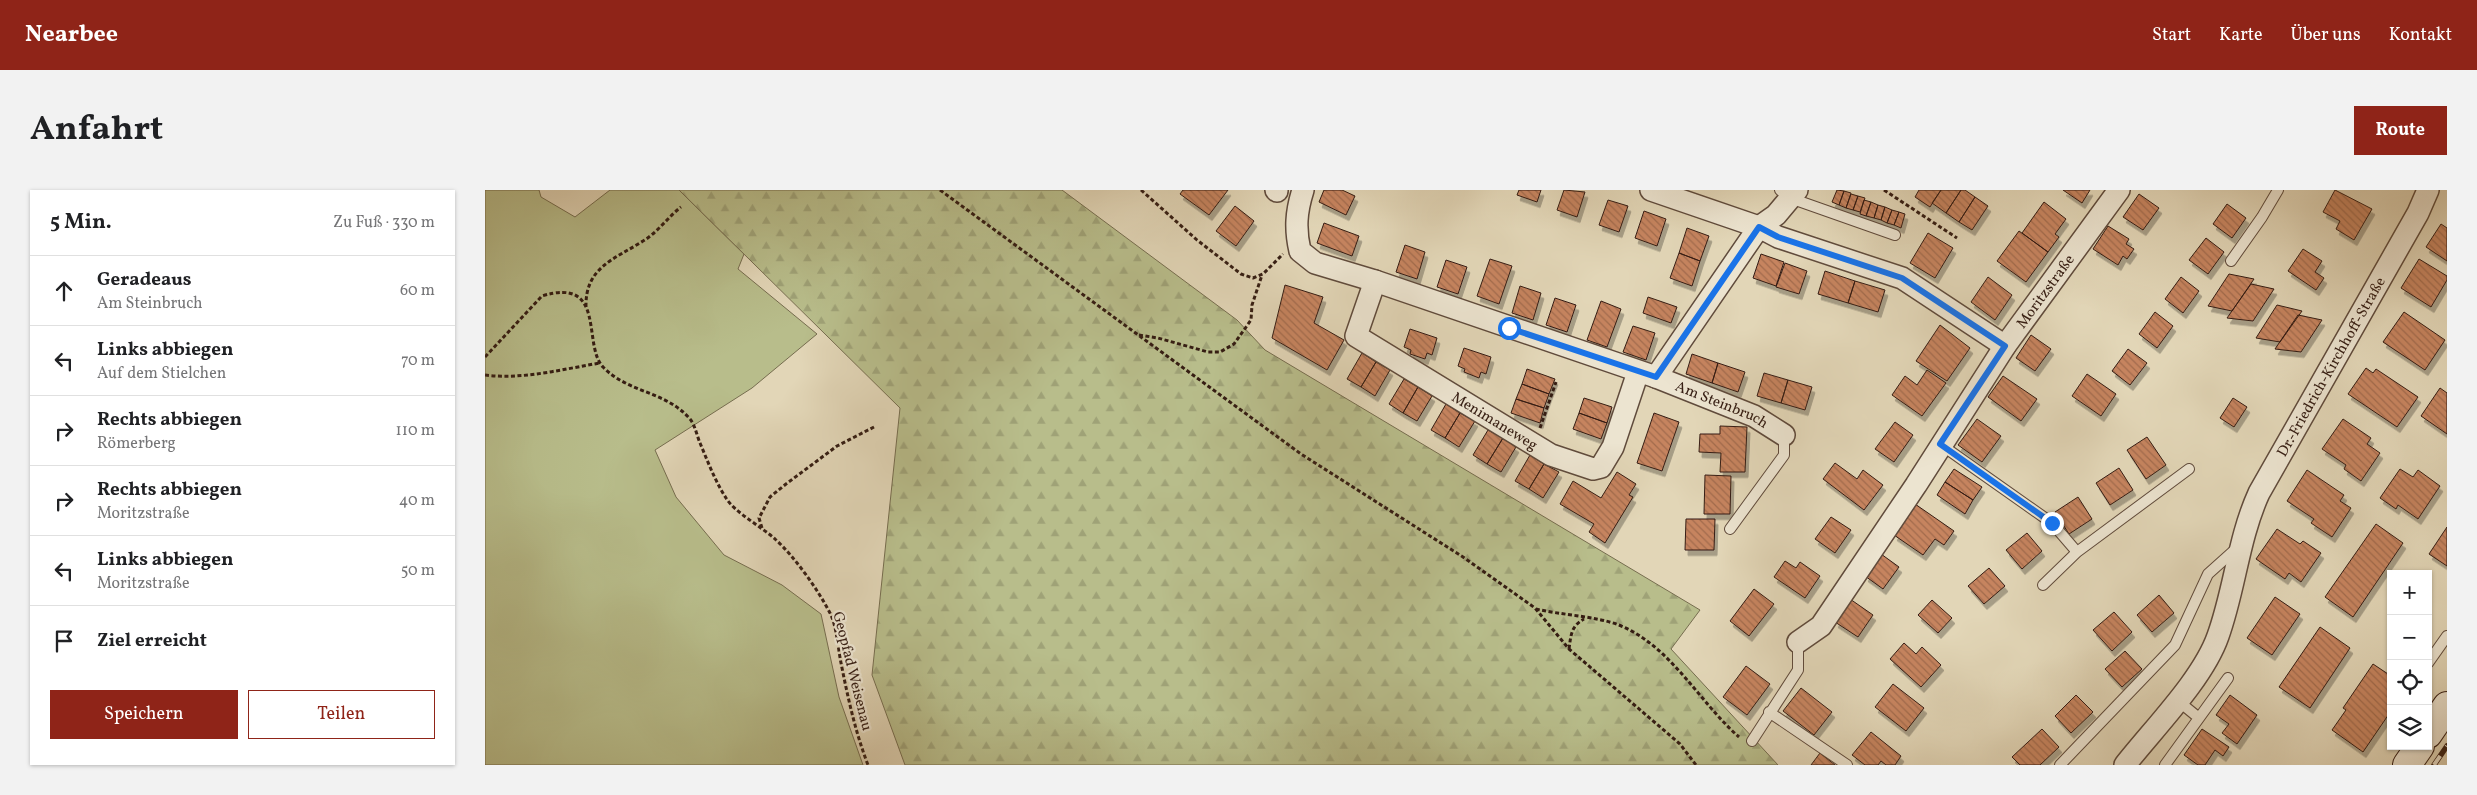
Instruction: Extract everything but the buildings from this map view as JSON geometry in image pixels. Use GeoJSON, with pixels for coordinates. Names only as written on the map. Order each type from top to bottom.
{"type":"FeatureCollection","features":[{"type":"Feature","properties":{"kind":"main road"},"geometry":{"type":"LineString","coordinates":[[2432,728],[2447,706]]}},
{"type":"Feature","properties":{"kind":"main road"},"geometry":{"type":"LineString","coordinates":[[2407,765],[2417,750]]}},
{"type":"Feature","properties":{"kind":"street"},"geometry":{"type":"LineString","coordinates":[[1293,251],[1297,211],[1303,190]]}},
{"type":"Feature","properties":{"kind":"street"},"geometry":{"type":"LineString","coordinates":[[1651,190],[1759,227],[1778,237],[1902,278],[2005,346]]}},
{"type":"Feature","properties":{"kind":"street","name":"Moritzstraße"},"geometry":{"type":"LineString","coordinates":[[1799,642],[1821,626],[1916,485],[1940,444],[2005,346],[2119,190]]}},
{"type":"Feature","properties":{"kind":"street","name":"Dr.-Friedrich-Kirchhoff-Straße"},"geometry":{"type":"LineString","coordinates":[[2125,765],[2201,669],[2218,636],[2248,518],[2259,493],[2418,213],[2428,190]]}},
{"type":"Feature","properties":{"kind":"street"},"geometry":{"type":"LineString","coordinates":[[1647,375],[1759,227],[1776,215],[1789,193]]}},
{"type":"Feature","properties":{"kind":"street","name":"Am Steinbruch"},"geometry":{"type":"LineString","coordinates":[[1293,251],[1315,263],[1375,281],[1647,375],[1754,416],[1784,435]]}},
{"type":"Feature","properties":{"kind":"street","name":"Menimaneweg"},"geometry":{"type":"LineString","coordinates":[[1375,281],[1356,336],[1551,455],[1593,469],[1599,469],[1613,447],[1647,375]]}},
{"type":"Feature","properties":{"kind":"lane"},"geometry":{"type":"LineString","coordinates":[[2231,260],[2278,190]]}},
{"type":"Feature","properties":{"kind":"lane"},"geometry":{"type":"LineString","coordinates":[[1789,193],[1895,235]]}},
{"type":"Feature","properties":{"kind":"lane","name":"Am Steinbruch"},"geometry":{"type":"LineString","coordinates":[[1730,529],[1785,455],[1784,435]]}},
{"type":"Feature","properties":{"kind":"lane"},"geometry":{"type":"LineString","coordinates":[[1940,444],[2052,523],[2077,552]]}},
{"type":"Feature","properties":{"kind":"lane"},"geometry":{"type":"LineString","coordinates":[[2043,586],[2077,552],[2189,469]]}},
{"type":"Feature","properties":{"kind":"lane"},"geometry":{"type":"LineString","coordinates":[[2060,765],[2175,645],[2208,574],[2240,546]]}},
{"type":"Feature","properties":{"kind":"lane"},"geometry":{"type":"LineString","coordinates":[[2430,660],[2447,636]]}},
{"type":"Feature","properties":{"kind":"lane"},"geometry":{"type":"LineString","coordinates":[[1752,741],[1797,670],[1799,642]]}},
{"type":"Feature","properties":{"kind":"lane"},"geometry":{"type":"LineString","coordinates":[[2165,765],[2228,678]]}},
{"type":"Feature","properties":{"kind":"lane"},"geometry":{"type":"LineString","coordinates":[[2177,700],[2199,718]]}},
{"type":"Feature","properties":{"kind":"lane"},"geometry":{"type":"LineString","coordinates":[[1769,712],[1847,765]]}},
{"type":"Feature","properties":{"kind":"path"},"geometry":{"type":"LineString","coordinates":[[940,190],[1301,454],[1463,557],[1535,608],[1569,649],[1680,744],[1696,765]]}},
{"type":"Feature","properties":{"kind":"path"},"geometry":{"type":"LineString","coordinates":[[1141,190],[1197,240],[1241,274],[1253,278],[1263,274],[1293,251]]}},
{"type":"Feature","properties":{"kind":"path"},"geometry":{"type":"LineString","coordinates":[[1885,190],[1957,238]]}},
{"type":"Feature","properties":{"kind":"path"},"geometry":{"type":"LineString","coordinates":[[485,376],[498,377],[541,373],[600,363],[586,308],[586,292],[598,271],[619,254],[645,240],[681,207]]}},
{"type":"Feature","properties":{"kind":"path"},"geometry":{"type":"LineString","coordinates":[[1138,335],[1158,338],[1208,352],[1220,352],[1234,344],[1248,326],[1251,320],[1251,305],[1263,274]]}},
{"type":"Feature","properties":{"kind":"path"},"geometry":{"type":"LineString","coordinates":[[485,357],[543,296],[555,292],[566,293],[580,299],[586,308]]}},
{"type":"Feature","properties":{"kind":"path","name":"Geopfad Weisenau"},"geometry":{"type":"LineString","coordinates":[[600,363],[618,380],[670,400],[691,420],[713,474],[727,500],[776,540],[801,569],[831,616],[854,728],[868,765]]}},
{"type":"Feature","properties":{"kind":"path"},"geometry":{"type":"LineString","coordinates":[[1534,444],[1557,382]]}},
{"type":"Feature","properties":{"kind":"path"},"geometry":{"type":"LineString","coordinates":[[762,529],[759,518],[770,497],[837,446],[874,427]]}},
{"type":"Feature","properties":{"kind":"path"},"geometry":{"type":"LineString","coordinates":[[1535,608],[1617,624],[1643,637],[1697,690],[1722,722],[1749,746],[1752,741]]}},
{"type":"Feature","properties":{"kind":"path"},"geometry":{"type":"LineString","coordinates":[[1569,649],[1571,631],[1576,623],[1585,618]]}},
{"type":"Feature","properties":{"kind":"green space"},"geometry":{"type":"Polygon","coordinates":[[[485,190],[539,190],[541,197],[575,217],[610,190],[679,190],[744,254],[738,269],[817,334],[752,388],[655,450],[676,497],[724,555],[782,585],[821,614],[839,697],[863,765],[485,765],[485,190]]]}},
{"type":"Feature","properties":{"kind":"green space"},"geometry":{"type":"Polygon","coordinates":[[[679,190],[1062,190],[1237,320],[1265,350],[1700,610],[1671,649],[1778,765],[905,765],[872,675],[900,408],[679,190]]]}},
{"type":"Feature","properties":{"kind":"railway"},"geometry":{"type":"LineString","coordinates":[[2434,765],[2447,746]]}},
{"type":"Feature","properties":{"kind":"route"},"geometry":{"type":"LineString","coordinates":[[1509,328],[1656,377],[1759,227],[1778,237],[1902,278],[2005,346],[1940,444],[2052,523]]}}]}
